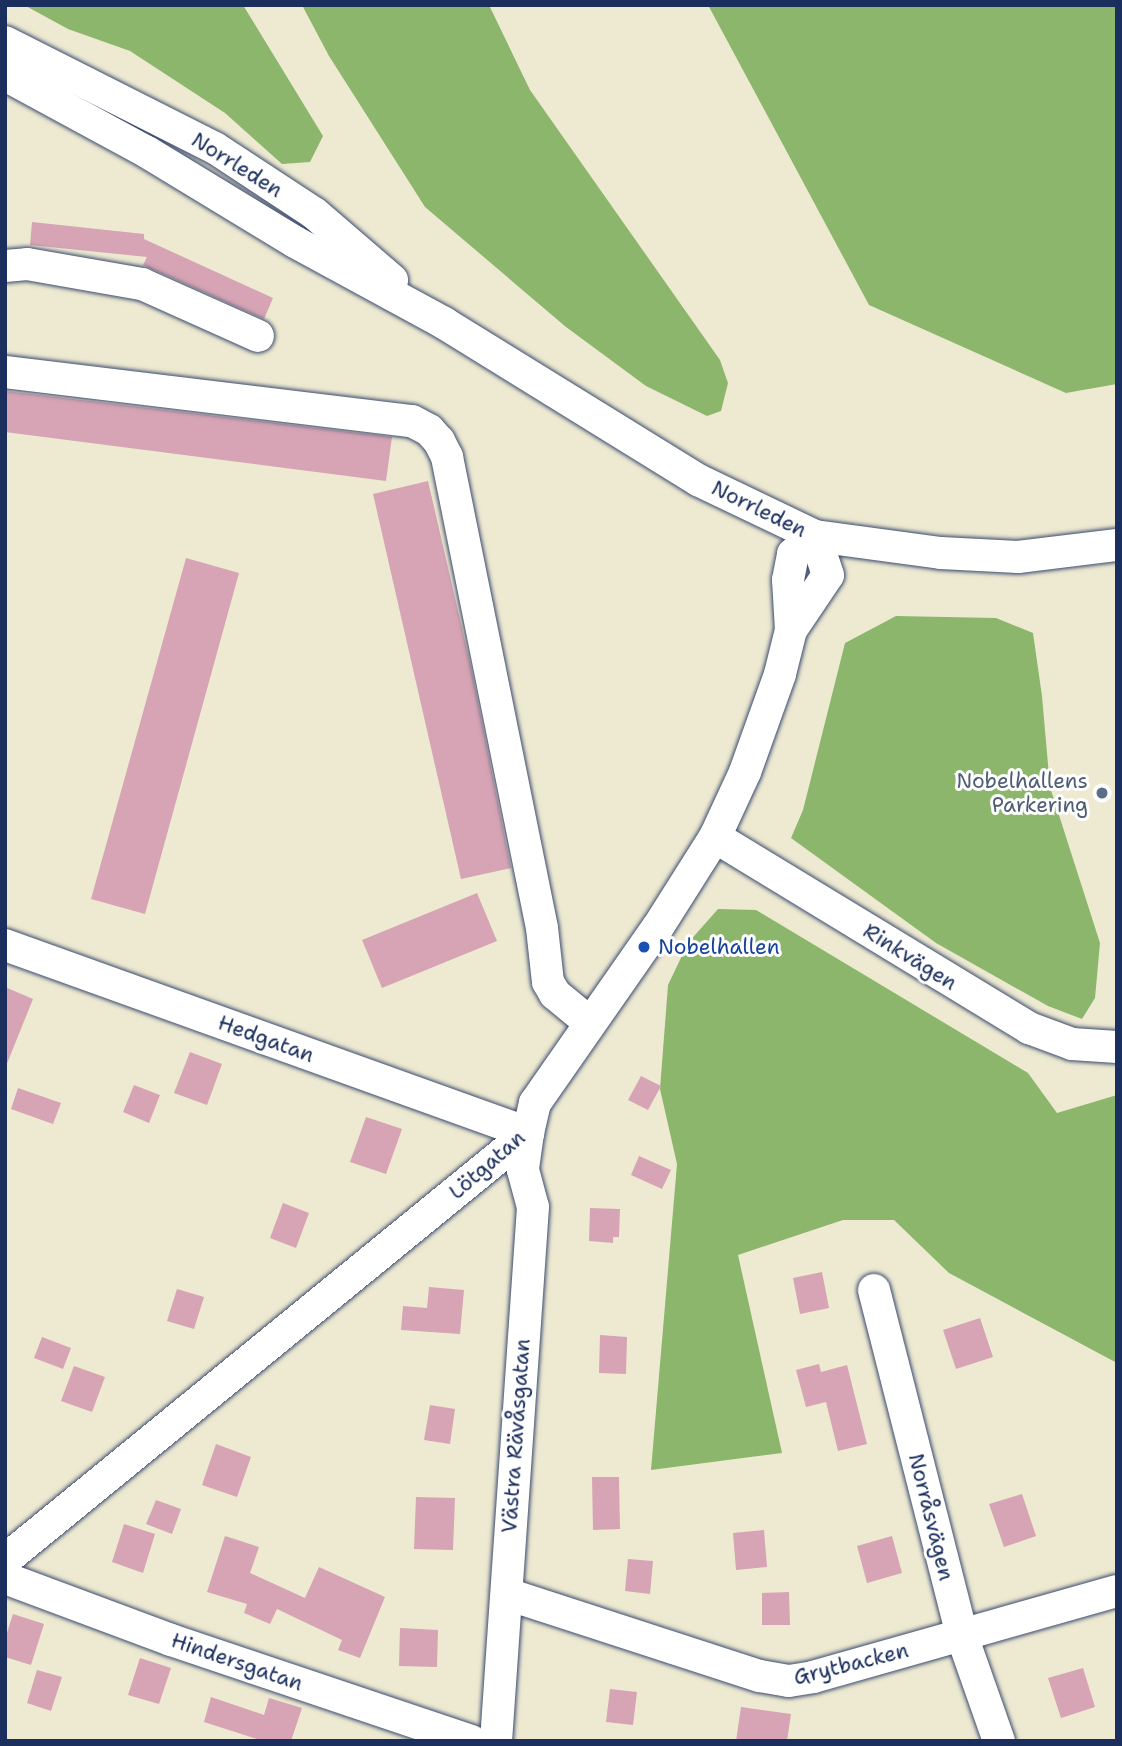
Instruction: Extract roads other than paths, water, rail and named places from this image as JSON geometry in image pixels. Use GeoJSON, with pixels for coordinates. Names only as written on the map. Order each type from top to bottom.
{"type":"FeatureCollection","features":[{"type":"Feature","properties":{"kind":"street","name":"Norrleden"},"geometry":{"type":"LineString","coordinates":[[5,42],[215,148],[314,213],[444,323]]}},
{"type":"Feature","properties":{"kind":"street","name":"Norrleden"},"geometry":{"type":"LineString","coordinates":[[5,75],[147,152],[295,242],[444,323],[686,473],[815,536],[941,552],[1018,557],[1117,545]]}},
{"type":"Feature","properties":{"kind":"street"},"geometry":{"type":"LineString","coordinates":[[5,266],[27,264],[142,284],[258,336]]}},
{"type":"Feature","properties":{"kind":"street"},"geometry":{"type":"LineString","coordinates":[[5,372],[412,421],[429,430],[439,441],[447,457],[542,928],[548,982],[555,994],[590,1023]]}},
{"type":"Feature","properties":{"kind":"street","name":"Lötgatan"},"geometry":{"type":"LineString","coordinates":[[5,1560],[528,1133],[535,1103],[658,927],[715,837],[745,772],[780,674],[791,630],[828,575],[815,536]]}},
{"type":"Feature","properties":{"kind":"street","name":"Rinkvägen"},"geometry":{"type":"LineString","coordinates":[[715,837],[1029,1028],[1072,1044],[1117,1047]]}},
{"type":"Feature","properties":{"kind":"street","name":"Hedgatan"},"geometry":{"type":"LineString","coordinates":[[5,945],[528,1133]]}},
{"type":"Feature","properties":{"kind":"street","name":"Västra Rävåsgatan"},"geometry":{"type":"LineString","coordinates":[[496,1741],[533,1208],[523,1170],[528,1133]]}},
{"type":"Feature","properties":{"kind":"street","name":"Norråsvägen"},"geometry":{"type":"LineString","coordinates":[[874,1290],[962,1636],[999,1741]]}},
{"type":"Feature","properties":{"kind":"street","name":"Hindersgatan"},"geometry":{"type":"LineString","coordinates":[[5,1578],[170,1640],[471,1741]]}},
{"type":"Feature","properties":{"kind":"street","name":"Grytbacken"},"geometry":{"type":"LineString","coordinates":[[507,1594],[760,1676],[789,1681],[962,1636],[1117,1591]]}},
{"type":"Feature","properties":{"kind":"place","name":"Nobelhallens Parkering"},"geometry":{"type":"Point","coordinates":[1102,793]}},
{"type":"Feature","properties":{"kind":"place","name":"Nobelhallen"},"geometry":{"type":"Point","coordinates":[644,947]}}]}
